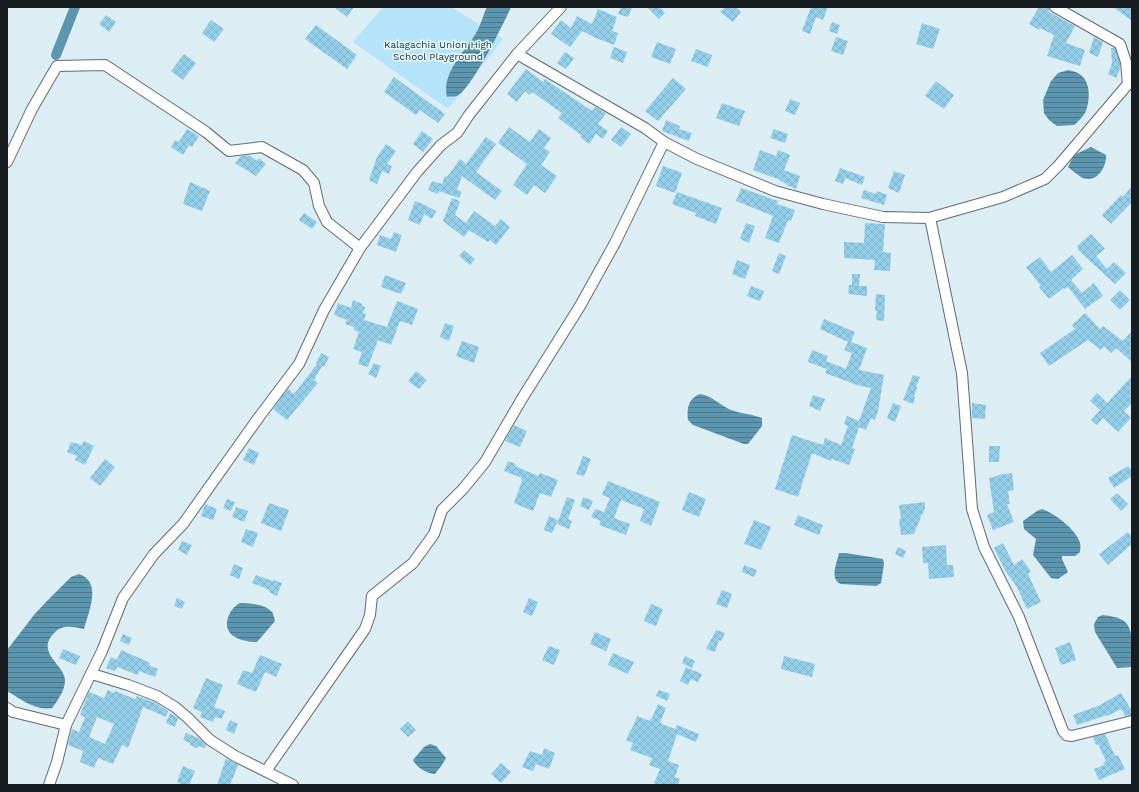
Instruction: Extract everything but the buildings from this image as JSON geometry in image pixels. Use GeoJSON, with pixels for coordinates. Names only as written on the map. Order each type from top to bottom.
{"type":"FeatureCollection","features":[{"type":"Feature","properties":{"kind":"street"},"geometry":{"type":"LineString","coordinates":[[49,785],[57,762],[66,725],[92,674],[122,598],[154,554],[183,524],[259,417],[299,364],[324,310],[360,248],[417,172],[441,145],[458,133],[469,115],[517,54],[561,7]]}},
{"type":"Feature","properties":{"kind":"street"},"geometry":{"type":"LineString","coordinates":[[517,54],[645,128],[664,142],[698,159],[775,191],[823,204],[883,217],[930,218],[1003,198],[1045,179],[1130,85],[1126,62],[1120,44],[1055,7]]}},
{"type":"Feature","properties":{"kind":"street"},"geometry":{"type":"LineString","coordinates":[[7,162],[32,109],[57,66],[105,66],[206,132],[229,152],[262,147],[303,170],[314,183],[319,206],[327,222],[360,248]]}},
{"type":"Feature","properties":{"kind":"street"},"geometry":{"type":"LineString","coordinates":[[266,771],[365,629],[370,615],[372,596],[413,563],[434,534],[442,510],[463,489],[485,462],[523,397],[580,306],[614,243],[664,142]]}},
{"type":"Feature","properties":{"kind":"street"},"geometry":{"type":"LineString","coordinates":[[930,218],[962,373],[972,509],[984,547],[1019,617],[1063,731],[1066,735],[1072,736],[1132,721]]}},
{"type":"Feature","properties":{"kind":"street"},"geometry":{"type":"LineString","coordinates":[[92,674],[157,696],[188,718],[210,740],[235,756],[293,785]]}},
{"type":"Feature","properties":{"kind":"street"},"geometry":{"type":"LineString","coordinates":[[7,708],[13,712],[66,725]]}},
{"type":"Feature","properties":{"kind":"green space","name":"Kalagachia Union High School Playground"},"geometry":{"type":"Polygon","coordinates":[[[383,7],[451,7],[503,39],[448,109],[353,42],[383,7]]]}},
{"type":"Feature","properties":{"kind":"shaded area"},"geometry":{"type":"Polygon","coordinates":[[[487,7],[511,7],[487,55],[470,82],[457,96],[447,97],[447,80],[451,71],[476,33],[487,7]]]}},
{"type":"Feature","properties":{"kind":"shaded area"},"geometry":{"type":"Polygon","coordinates":[[[1068,70],[1079,74],[1085,79],[1089,94],[1088,104],[1085,113],[1074,125],[1057,126],[1049,120],[1044,113],[1043,100],[1051,81],[1058,73],[1068,70]]]}},
{"type":"Feature","properties":{"kind":"shaded area"},"geometry":{"type":"Polygon","coordinates":[[[1091,147],[1106,155],[1106,160],[1100,174],[1091,179],[1086,179],[1079,176],[1068,167],[1074,155],[1091,147]]]}},
{"type":"Feature","properties":{"kind":"shaded area"},"geometry":{"type":"Polygon","coordinates":[[[700,394],[731,410],[762,418],[762,426],[748,444],[744,444],[693,425],[688,420],[688,408],[693,398],[700,394]]]}},
{"type":"Feature","properties":{"kind":"shaded area"},"geometry":{"type":"Polygon","coordinates":[[[1042,509],[1059,518],[1070,528],[1078,538],[1080,544],[1080,552],[1075,556],[1062,556],[1068,572],[1058,579],[1051,578],[1033,555],[1036,539],[1024,529],[1023,521],[1042,509]]]}},
{"type":"Feature","properties":{"kind":"shaded area"},"geometry":{"type":"Polygon","coordinates":[[[839,553],[883,559],[884,564],[881,583],[876,586],[841,584],[837,582],[835,578],[835,570],[839,553]]]}},
{"type":"Feature","properties":{"kind":"shaded area"},"geometry":{"type":"Polygon","coordinates":[[[79,574],[86,578],[90,584],[92,591],[91,607],[84,629],[65,627],[58,629],[49,639],[49,652],[63,674],[65,684],[61,695],[52,708],[40,708],[23,701],[7,691],[7,650],[34,615],[47,601],[71,577],[79,574]]]}},
{"type":"Feature","properties":{"kind":"shaded area"},"geometry":{"type":"Polygon","coordinates":[[[240,603],[265,607],[273,614],[275,621],[257,642],[250,642],[238,638],[229,631],[227,620],[234,607],[240,603]]]}},
{"type":"Feature","properties":{"kind":"shaded area"},"geometry":{"type":"Polygon","coordinates":[[[1103,615],[1124,621],[1128,625],[1132,642],[1132,667],[1117,668],[1095,632],[1094,624],[1098,617],[1103,615]]]}},
{"type":"Feature","properties":{"kind":"shaded area"},"geometry":{"type":"Polygon","coordinates":[[[430,744],[436,746],[446,758],[435,774],[422,770],[413,760],[424,747],[430,744]]]}},
{"type":"Feature","properties":{"kind":"waterway"},"geometry":{"type":"LineString","coordinates":[[56,55],[75,7]]}}]}
